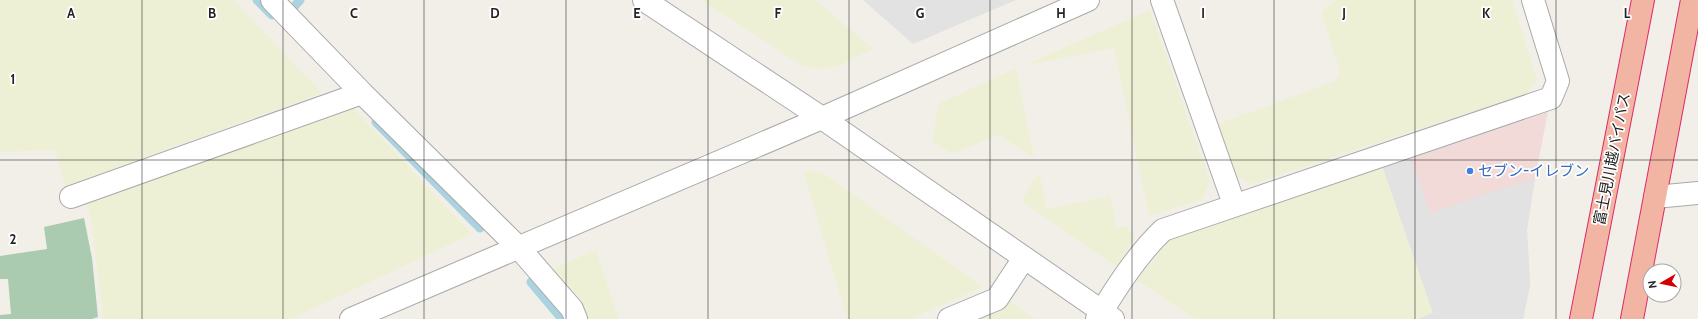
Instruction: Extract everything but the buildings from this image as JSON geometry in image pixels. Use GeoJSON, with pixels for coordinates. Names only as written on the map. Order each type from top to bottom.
{"type":"FeatureCollection","features":[{"type":"Feature","properties":{"kind":"highway","name":"富士見川越バイパス"},"geometry":{"type":"LineString","coordinates":[[1581,319],[1644,0]]}},
{"type":"Feature","properties":{"kind":"highway"},"geometry":{"type":"LineString","coordinates":[[1632,319],[1692,0]]}},
{"type":"Feature","properties":{"kind":"street"},"geometry":{"type":"LineString","coordinates":[[272,0],[362,93],[519,248],[572,309],[576,319]]}},
{"type":"Feature","properties":{"kind":"street"},"geometry":{"type":"LineString","coordinates":[[644,0],[822,118],[1024,258],[1104,316],[1133,265],[1152,240],[1163,230],[1234,204],[1551,98],[1558,81],[1533,0]]}},
{"type":"Feature","properties":{"kind":"street"},"geometry":{"type":"LineString","coordinates":[[364,316],[822,118],[1088,0]]}},
{"type":"Feature","properties":{"kind":"street"},"geometry":{"type":"LineString","coordinates":[[1162,0],[1234,204]]}},
{"type":"Feature","properties":{"kind":"street"},"geometry":{"type":"LineString","coordinates":[[71,197],[362,93]]}},
{"type":"Feature","properties":{"kind":"street"},"geometry":{"type":"LineString","coordinates":[[1655,197],[1698,193]]}},
{"type":"Feature","properties":{"kind":"street"},"geometry":{"type":"LineString","coordinates":[[950,319],[996,299],[1024,258]]}},
{"type":"Feature","properties":{"kind":"shaded area"},"geometry":{"type":"Polygon","coordinates":[[[863,0],[1016,0],[913,44],[863,0]]]}},
{"type":"Feature","properties":{"kind":"shaded area"},"geometry":{"type":"Polygon","coordinates":[[[1548,112],[1535,178],[1527,230],[1530,285],[1523,319],[1418,319],[1433,313],[1383,168],[1548,112]]]}},
{"type":"Feature","properties":{"kind":"shaded area"},"geometry":{"type":"Polygon","coordinates":[[[1411,158],[1430,213],[1535,178],[1527,230],[1530,285],[1523,319],[1418,319],[1433,313],[1383,168],[1411,158]]]}},
{"type":"Feature","properties":{"kind":"green space"},"geometry":{"type":"Polygon","coordinates":[[[0,0],[234,0],[322,93],[65,186],[55,150],[2,152],[0,146],[0,0]]]}},
{"type":"Feature","properties":{"kind":"green space"},"geometry":{"type":"Polygon","coordinates":[[[701,0],[816,0],[873,49],[838,66],[821,69],[803,66],[701,0]]]}},
{"type":"Feature","properties":{"kind":"green space"},"geometry":{"type":"Polygon","coordinates":[[[1336,0],[1512,0],[1537,79],[1527,94],[1251,184],[1236,177],[1216,125],[1335,81],[1340,71],[1321,12],[1336,0]]]}},
{"type":"Feature","properties":{"kind":"green space"},"geometry":{"type":"Polygon","coordinates":[[[1150,10],[1210,181],[1203,199],[1149,216],[1114,48],[1022,66],[1150,10]]]}},
{"type":"Feature","properties":{"kind":"green space"},"geometry":{"type":"Polygon","coordinates":[[[1016,68],[1034,158],[999,135],[952,154],[933,142],[938,104],[1016,68]]]}},
{"type":"Feature","properties":{"kind":"green space"},"geometry":{"type":"Polygon","coordinates":[[[353,108],[472,234],[291,319],[103,319],[91,218],[86,203],[353,108]]]}},
{"type":"Feature","properties":{"kind":"green space"},"geometry":{"type":"Polygon","coordinates":[[[1383,168],[1433,314],[1418,319],[1195,319],[1137,280],[1171,239],[1383,168]]]}},
{"type":"Feature","properties":{"kind":"green space"},"geometry":{"type":"Polygon","coordinates":[[[803,170],[823,173],[983,287],[911,319],[847,319],[803,170]]]}},
{"type":"Feature","properties":{"kind":"green space"},"geometry":{"type":"Polygon","coordinates":[[[1039,172],[1047,209],[1110,196],[1117,228],[1127,226],[1134,239],[1117,267],[1021,201],[1039,172]]]}},
{"type":"Feature","properties":{"kind":"green space"},"geometry":{"type":"Polygon","coordinates":[[[84,218],[92,258],[98,317],[92,319],[0,319],[0,315],[11,314],[8,279],[0,279],[0,256],[47,249],[44,227],[84,218]]]}},
{"type":"Feature","properties":{"kind":"green space"},"geometry":{"type":"Polygon","coordinates":[[[596,250],[619,319],[588,319],[581,300],[553,269],[596,250]]]}},
{"type":"Feature","properties":{"kind":"green space"},"geometry":{"type":"Polygon","coordinates":[[[1011,302],[1036,319],[971,319],[1011,302]]]}},
{"type":"Feature","properties":{"kind":"waterway"},"geometry":{"type":"LineString","coordinates":[[257,0],[272,15]]}},
{"type":"Feature","properties":{"kind":"waterway"},"geometry":{"type":"LineString","coordinates":[[293,8],[300,0]]}},
{"type":"Feature","properties":{"kind":"waterway"},"geometry":{"type":"LineString","coordinates":[[376,122],[480,228]]}},
{"type":"Feature","properties":{"kind":"waterway"},"geometry":{"type":"LineString","coordinates":[[531,282],[562,319]]}},
{"type":"Feature","properties":{"kind":"place","name":"セブン-イレブン"},"geometry":{"type":"Point","coordinates":[1470,171]}}]}
